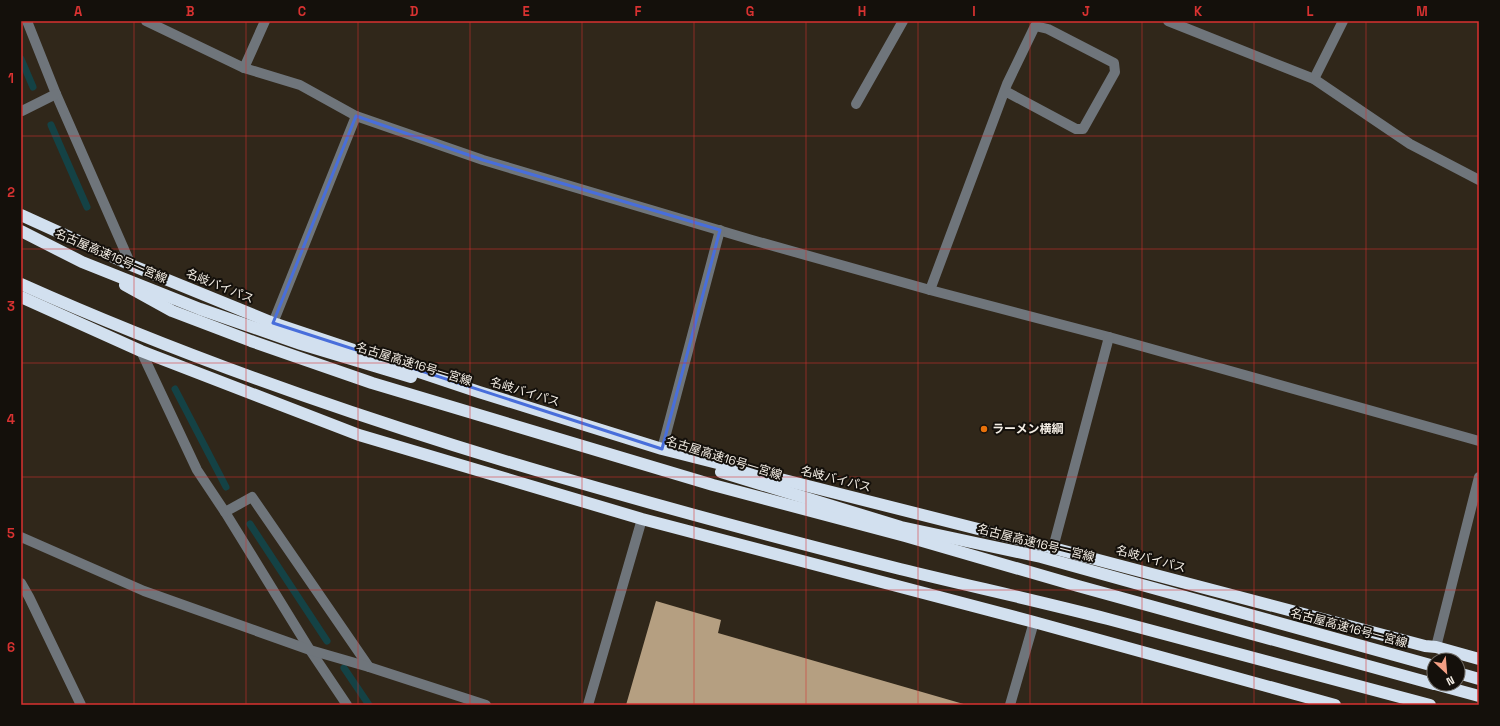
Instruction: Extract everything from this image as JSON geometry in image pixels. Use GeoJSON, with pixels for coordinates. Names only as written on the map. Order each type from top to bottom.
{"type":"FeatureCollection","features":[{"type":"Feature","properties":{"kind":"highway","name":"名岐バイパス"},"geometry":{"type":"LineString","coordinates":[[21,216],[131,265],[273,323],[479,392],[662,449],[1053,548],[1425,646],[1436,647],[1479,660]]}},
{"type":"Feature","properties":{"kind":"highway","name":"名古屋高速16号一宮線"},"geometry":{"type":"LineString","coordinates":[[21,232],[82,262],[200,308],[301,344],[886,522],[1041,557],[1426,664]]}},
{"type":"Feature","properties":{"kind":"highway"},"geometry":{"type":"LineString","coordinates":[[82,262],[172,311],[250,341],[372,383],[713,485],[905,536],[1078,586],[1426,682]]}},
{"type":"Feature","properties":{"kind":"highway"},"geometry":{"type":"LineString","coordinates":[[22,284],[127,330],[249,376],[362,415],[543,472],[703,517],[870,561],[1107,619],[1430,705]]}},
{"type":"Feature","properties":{"kind":"highway"},"geometry":{"type":"LineString","coordinates":[[21,297],[140,351],[359,435],[642,519],[1034,622],[1335,705]]}},
{"type":"Feature","properties":{"kind":"highway"},"geometry":{"type":"LineString","coordinates":[[1466,675],[1479,679]]}},
{"type":"Feature","properties":{"kind":"highway"},"geometry":{"type":"LineString","coordinates":[[1464,692],[1479,696]]}},
{"type":"Feature","properties":{"kind":"street"},"geometry":{"type":"LineString","coordinates":[[27,21],[56,94],[131,265]]}},
{"type":"Feature","properties":{"kind":"street"},"geometry":{"type":"LineString","coordinates":[[146,21],[244,68],[300,84],[356,116],[483,160],[930,290],[1109,336],[1479,441]]}},
{"type":"Feature","properties":{"kind":"street"},"geometry":{"type":"LineString","coordinates":[[244,68],[265,21]]}},
{"type":"Feature","properties":{"kind":"street"},"geometry":{"type":"LineString","coordinates":[[856,104],[903,21]]}},
{"type":"Feature","properties":{"kind":"street"},"geometry":{"type":"LineString","coordinates":[[1168,21],[1314,79],[1410,144],[1479,180]]}},
{"type":"Feature","properties":{"kind":"street"},"geometry":{"type":"LineString","coordinates":[[1314,79],[1343,21]]}},
{"type":"Feature","properties":{"kind":"street"},"geometry":{"type":"LineString","coordinates":[[930,290],[1005,91],[1035,26],[1048,29],[1114,63],[1115,72],[1084,128],[1076,130],[1005,91]]}},
{"type":"Feature","properties":{"kind":"street"},"geometry":{"type":"LineString","coordinates":[[21,110],[22,112],[56,94]]}},
{"type":"Feature","properties":{"kind":"street"},"geometry":{"type":"LineString","coordinates":[[273,323],[356,116]]}},
{"type":"Feature","properties":{"kind":"street"},"geometry":{"type":"LineString","coordinates":[[662,449],[720,230]]}},
{"type":"Feature","properties":{"kind":"street"},"geometry":{"type":"LineString","coordinates":[[1053,548],[1109,336]]}},
{"type":"Feature","properties":{"kind":"street"},"geometry":{"type":"LineString","coordinates":[[140,351],[197,470],[225,512],[310,650],[347,705]]}},
{"type":"Feature","properties":{"kind":"street"},"geometry":{"type":"LineString","coordinates":[[1436,647],[1479,477]]}},
{"type":"Feature","properties":{"kind":"street"},"geometry":{"type":"LineString","coordinates":[[225,512],[252,497],[369,666]]}},
{"type":"Feature","properties":{"kind":"street"},"geometry":{"type":"LineString","coordinates":[[588,705],[642,519]]}},
{"type":"Feature","properties":{"kind":"street"},"geometry":{"type":"LineString","coordinates":[[21,537],[144,591],[310,650],[369,666],[486,705]]}},
{"type":"Feature","properties":{"kind":"street"},"geometry":{"type":"LineString","coordinates":[[21,583],[81,705]]}},
{"type":"Feature","properties":{"kind":"street"},"geometry":{"type":"LineString","coordinates":[[1010,705],[1034,622]]}},
{"type":"Feature","properties":{"kind":"highlighted area"},"geometry":{"type":"Polygon","coordinates":[[[356,116],[483,160],[720,230],[662,449],[273,323],[356,116]]]}},
{"type":"Feature","properties":{"kind":"building"},"geometry":{"type":"Polygon","coordinates":[[[656,601],[721,620],[718,633],[967,705],[626,705],[656,601]]]}},
{"type":"Feature","properties":{"kind":"waterway"},"geometry":{"type":"LineString","coordinates":[[21,59],[33,87]]}},
{"type":"Feature","properties":{"kind":"waterway"},"geometry":{"type":"LineString","coordinates":[[51,125],[87,207]]}},
{"type":"Feature","properties":{"kind":"waterway"},"geometry":{"type":"LineString","coordinates":[[175,389],[226,487]]}},
{"type":"Feature","properties":{"kind":"waterway"},"geometry":{"type":"LineString","coordinates":[[250,524],[327,641]]}},
{"type":"Feature","properties":{"kind":"waterway"},"geometry":{"type":"LineString","coordinates":[[344,668],[369,705]]}},
{"type":"Feature","properties":{"kind":"place","name":"ラーメン横綱"},"geometry":{"type":"Point","coordinates":[984,429]}}]}
